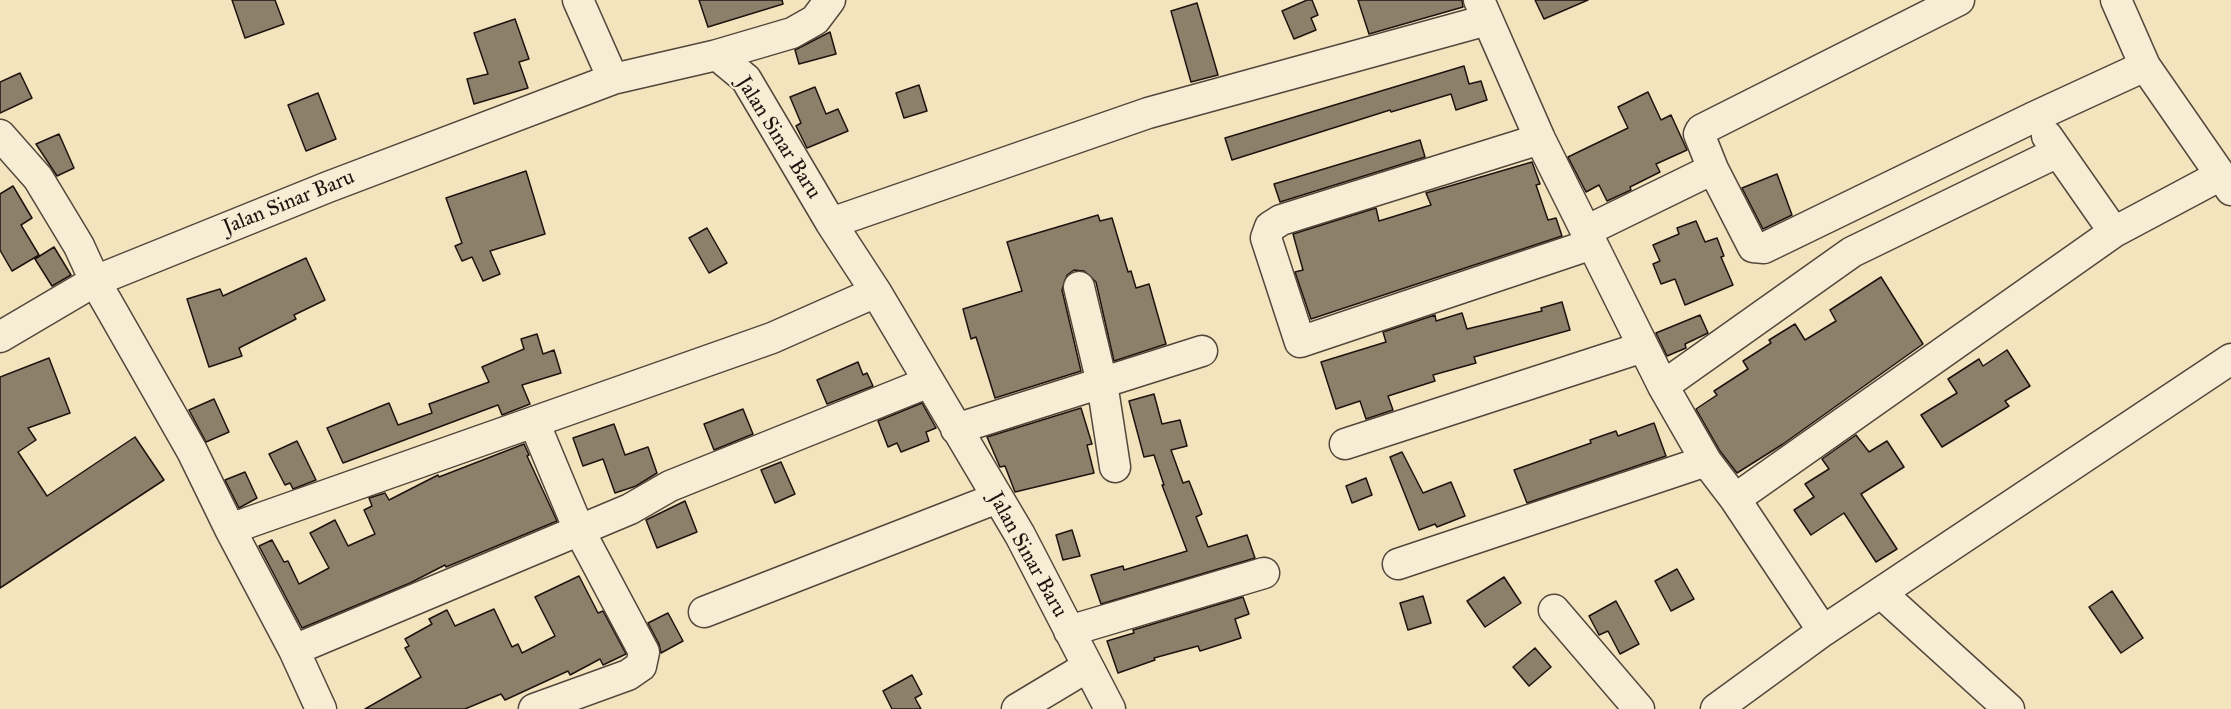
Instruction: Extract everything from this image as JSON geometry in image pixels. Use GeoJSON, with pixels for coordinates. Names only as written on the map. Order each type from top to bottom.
{"type":"FeatureCollection","features":[{"type":"Feature","properties":{"kind":"street"},"geometry":{"type":"LineString","coordinates":[[578,0],[613,79]]}},
{"type":"Feature","properties":{"kind":"street"},"geometry":{"type":"LineString","coordinates":[[717,55],[792,33],[815,20],[830,0]]}},
{"type":"Feature","properties":{"kind":"street"},"geometry":{"type":"LineString","coordinates":[[1959,0],[1701,130],[1699,134],[1713,169],[1753,247],[1758,250],[2145,66]]}},
{"type":"Feature","properties":{"kind":"street"},"geometry":{"type":"LineString","coordinates":[[1736,499],[2114,232],[2226,183],[2145,66],[2115,0]]}},
{"type":"Feature","properties":{"kind":"street"},"geometry":{"type":"LineString","coordinates":[[831,223],[1148,113],[1483,10],[1540,139],[1663,386],[1706,461],[1736,499],[1823,631]]}},
{"type":"Feature","properties":{"kind":"street","name":"Jalan Sinar Baru"},"geometry":{"type":"LineString","coordinates":[[0,337],[95,281],[328,187],[613,79],[717,55],[746,79],[831,223],[876,292],[1020,536],[1110,709]]}},
{"type":"Feature","properties":{"kind":"street"},"geometry":{"type":"LineString","coordinates":[[2034,117],[2114,232]]}},
{"type":"Feature","properties":{"kind":"street"},"geometry":{"type":"LineString","coordinates":[[0,135],[38,178],[79,246],[95,281],[192,451],[294,650],[321,709]]}},
{"type":"Feature","properties":{"kind":"street"},"geometry":{"type":"LineString","coordinates":[[1540,139],[1281,220],[1270,227],[1266,238],[1300,342],[1589,238],[1713,169]]}},
{"type":"Feature","properties":{"kind":"street"},"geometry":{"type":"LineString","coordinates":[[1663,386],[1852,252],[2058,152]]}},
{"type":"Feature","properties":{"kind":"street"},"geometry":{"type":"LineString","coordinates":[[1079,287],[1102,383],[1115,467]]}},
{"type":"Feature","properties":{"kind":"street"},"geometry":{"type":"LineString","coordinates":[[230,529],[772,338],[876,292]]}},
{"type":"Feature","properties":{"kind":"street"},"geometry":{"type":"LineString","coordinates":[[1345,444],[1643,347]]}},
{"type":"Feature","properties":{"kind":"street"},"geometry":{"type":"LineString","coordinates":[[956,429],[1202,351]]}},
{"type":"Feature","properties":{"kind":"street"},"geometry":{"type":"LineString","coordinates":[[1716,709],[1823,631],[2175,394],[2231,359]]}},
{"type":"Feature","properties":{"kind":"street"},"geometry":{"type":"LineString","coordinates":[[294,650],[630,509],[670,486],[929,382]]}},
{"type":"Feature","properties":{"kind":"street"},"geometry":{"type":"LineString","coordinates":[[534,422],[579,530],[644,652],[641,666],[628,675],[534,709]]}},
{"type":"Feature","properties":{"kind":"street"},"geometry":{"type":"LineString","coordinates":[[1398,564],[1706,461]]}},
{"type":"Feature","properties":{"kind":"street"},"geometry":{"type":"LineString","coordinates":[[704,612],[997,498]]}},
{"type":"Feature","properties":{"kind":"street"},"geometry":{"type":"LineString","coordinates":[[1069,631],[1264,573]]}},
{"type":"Feature","properties":{"kind":"street"},"geometry":{"type":"LineString","coordinates":[[1881,593],[2009,709]]}},
{"type":"Feature","properties":{"kind":"street"},"geometry":{"type":"LineString","coordinates":[[1554,610],[1639,709]]}},
{"type":"Feature","properties":{"kind":"street"},"geometry":{"type":"LineString","coordinates":[[1017,709],[1087,667]]}},
{"type":"Feature","properties":{"kind":"building"},"geometry":{"type":"Polygon","coordinates":[[[232,0],[275,0],[284,24],[245,38],[232,0]]]}},
{"type":"Feature","properties":{"kind":"building"},"geometry":{"type":"Polygon","coordinates":[[[699,0],[782,0],[783,4],[708,27],[699,0]]]}},
{"type":"Feature","properties":{"kind":"building"},"geometry":{"type":"Polygon","coordinates":[[[1312,0],[1318,15],[1311,18],[1316,30],[1294,39],[1282,11],[1312,0]]]}},
{"type":"Feature","properties":{"kind":"building"},"geometry":{"type":"Polygon","coordinates":[[[1358,0],[1462,0],[1463,7],[1369,34],[1358,0]]]}},
{"type":"Feature","properties":{"kind":"building"},"geometry":{"type":"Polygon","coordinates":[[[1535,0],[1588,0],[1544,19],[1535,0]]]}},
{"type":"Feature","properties":{"kind":"building"},"geometry":{"type":"Polygon","coordinates":[[[1197,3],[1218,75],[1191,82],[1171,11],[1197,3]]]}},
{"type":"Feature","properties":{"kind":"building"},"geometry":{"type":"Polygon","coordinates":[[[515,19],[529,59],[519,62],[528,88],[474,104],[467,79],[488,74],[474,33],[515,19]]]}},
{"type":"Feature","properties":{"kind":"building"},"geometry":{"type":"Polygon","coordinates":[[[830,32],[836,54],[799,64],[795,50],[830,32]]]}},
{"type":"Feature","properties":{"kind":"building"},"geometry":{"type":"Polygon","coordinates":[[[1464,66],[1469,84],[1481,81],[1487,100],[1456,110],[1451,94],[1391,112],[1390,110],[1232,160],[1225,138],[1464,66]]]}},
{"type":"Feature","properties":{"kind":"building"},"geometry":{"type":"Polygon","coordinates":[[[20,73],[32,98],[0,113],[0,82],[20,73]]]}},
{"type":"Feature","properties":{"kind":"building"},"geometry":{"type":"Polygon","coordinates":[[[919,85],[927,111],[904,118],[896,93],[919,85]]]}},
{"type":"Feature","properties":{"kind":"building"},"geometry":{"type":"Polygon","coordinates":[[[815,87],[826,114],[838,109],[848,131],[807,148],[796,126],[801,123],[790,97],[815,87]]]}},
{"type":"Feature","properties":{"kind":"building"},"geometry":{"type":"Polygon","coordinates":[[[1648,92],[1661,120],[1671,115],[1687,150],[1656,164],[1660,172],[1630,187],[1631,190],[1607,201],[1599,185],[1586,192],[1568,157],[1628,128],[1618,107],[1648,92]]]}},
{"type":"Feature","properties":{"kind":"building"},"geometry":{"type":"Polygon","coordinates":[[[318,93],[336,139],[306,151],[288,105],[318,93]]]}},
{"type":"Feature","properties":{"kind":"building"},"geometry":{"type":"Polygon","coordinates":[[[59,134],[74,168],[57,176],[36,144],[59,134]]]}},
{"type":"Feature","properties":{"kind":"building"},"geometry":{"type":"Polygon","coordinates":[[[1420,140],[1425,157],[1280,202],[1274,184],[1420,140]]]}},
{"type":"Feature","properties":{"kind":"building"},"geometry":{"type":"Polygon","coordinates":[[[1532,162],[1540,184],[1536,185],[1548,220],[1556,218],[1562,236],[1311,319],[1295,272],[1303,270],[1293,234],[1376,208],[1379,221],[1431,205],[1426,193],[1532,162]]]}},
{"type":"Feature","properties":{"kind":"building"},"geometry":{"type":"Polygon","coordinates":[[[526,171],[545,234],[490,251],[500,274],[483,281],[472,257],[462,261],[455,246],[462,243],[446,198],[526,171]]]}},
{"type":"Feature","properties":{"kind":"building"},"geometry":{"type":"Polygon","coordinates":[[[1777,174],[1792,215],[1763,229],[1742,188],[1777,174]]]}},
{"type":"Feature","properties":{"kind":"building"},"geometry":{"type":"Polygon","coordinates":[[[13,186],[32,218],[21,225],[39,255],[12,271],[0,250],[0,194],[13,186]]]}},
{"type":"Feature","properties":{"kind":"building"},"geometry":{"type":"Polygon","coordinates":[[[1098,215],[1100,221],[1112,218],[1128,272],[1131,271],[1136,288],[1149,284],[1166,344],[1114,361],[1096,282],[1084,271],[1074,270],[1067,275],[1062,290],[1081,371],[995,398],[976,337],[971,339],[963,309],[1022,291],[1007,242],[1098,215]]]}},
{"type":"Feature","properties":{"kind":"building"},"geometry":{"type":"Polygon","coordinates":[[[1696,221],[1705,242],[1717,238],[1724,256],[1721,257],[1733,285],[1685,305],[1675,279],[1661,284],[1653,264],[1660,261],[1653,245],[1679,234],[1677,228],[1696,221]]]}},
{"type":"Feature","properties":{"kind":"building"},"geometry":{"type":"Polygon","coordinates":[[[707,228],[727,263],[709,273],[689,238],[707,228]]]}},
{"type":"Feature","properties":{"kind":"building"},"geometry":{"type":"Polygon","coordinates":[[[54,247],[71,275],[52,286],[35,259],[54,247]]]}},
{"type":"Feature","properties":{"kind":"building"},"geometry":{"type":"Polygon","coordinates":[[[306,258],[325,300],[294,315],[296,319],[239,348],[242,356],[209,367],[187,299],[220,289],[223,296],[306,258]]]}},
{"type":"Feature","properties":{"kind":"building"},"geometry":{"type":"Polygon","coordinates":[[[1881,277],[1923,344],[1783,444],[1737,473],[1720,451],[1696,409],[1717,395],[1714,391],[1748,369],[1743,361],[1771,343],[1769,340],[1795,324],[1805,340],[1836,321],[1830,310],[1881,277]]]}},
{"type":"Feature","properties":{"kind":"building"},"geometry":{"type":"Polygon","coordinates":[[[1562,302],[1570,330],[1474,357],[1476,363],[1433,375],[1435,381],[1388,396],[1393,410],[1366,419],[1360,401],[1336,409],[1321,362],[1386,342],[1383,332],[1435,315],[1436,321],[1462,313],[1467,329],[1542,311],[1541,308],[1562,302]]]}},
{"type":"Feature","properties":{"kind":"building"},"geometry":{"type":"Polygon","coordinates":[[[1700,315],[1708,333],[1685,344],[1686,348],[1667,356],[1656,333],[1700,315]]]}},
{"type":"Feature","properties":{"kind":"building"},"geometry":{"type":"Polygon","coordinates":[[[537,334],[543,354],[554,350],[561,373],[522,385],[530,404],[502,415],[498,405],[343,463],[327,428],[389,403],[398,425],[432,413],[429,404],[489,382],[482,367],[524,349],[521,339],[537,334]]]}},
{"type":"Feature","properties":{"kind":"building"},"geometry":{"type":"Polygon","coordinates":[[[2007,350],[2030,386],[2005,401],[2009,406],[1942,447],[1921,415],[1957,393],[1948,379],[1979,359],[1983,366],[2007,350]]]}},
{"type":"Feature","properties":{"kind":"building"},"geometry":{"type":"Polygon","coordinates":[[[49,358],[70,413],[28,428],[36,440],[18,452],[47,496],[135,437],[164,480],[0,588],[0,377],[49,358]]]}},
{"type":"Feature","properties":{"kind":"building"},"geometry":{"type":"Polygon","coordinates":[[[858,362],[863,375],[867,373],[873,386],[827,404],[817,380],[858,362]]]}},
{"type":"Feature","properties":{"kind":"building"},"geometry":{"type":"Polygon","coordinates":[[[1154,394],[1162,424],[1180,420],[1187,446],[1171,450],[1183,483],[1189,481],[1202,514],[1196,517],[1208,547],[1247,535],[1255,558],[1101,604],[1091,575],[1123,566],[1124,570],[1187,551],[1162,485],[1164,485],[1154,455],[1144,457],[1129,401],[1154,394]]]}},
{"type":"Feature","properties":{"kind":"building"},"geometry":{"type":"Polygon","coordinates":[[[214,399],[229,432],[206,442],[189,410],[214,399]]]}},
{"type":"Feature","properties":{"kind":"building"},"geometry":{"type":"Polygon","coordinates":[[[922,403],[936,428],[926,432],[929,441],[901,452],[897,443],[888,447],[878,421],[922,403]]]}},
{"type":"Feature","properties":{"kind":"building"},"geometry":{"type":"Polygon","coordinates":[[[1081,408],[1092,444],[1087,445],[1094,473],[1015,492],[1005,466],[1000,467],[987,437],[1081,408]]]}},
{"type":"Feature","properties":{"kind":"building"},"geometry":{"type":"Polygon","coordinates":[[[743,409],[753,434],[714,450],[704,424],[743,409]]]}},
{"type":"Feature","properties":{"kind":"building"},"geometry":{"type":"Polygon","coordinates":[[[1654,423],[1666,456],[1527,503],[1514,470],[1591,443],[1590,440],[1616,431],[1618,436],[1654,423]]]}},
{"type":"Feature","properties":{"kind":"building"},"geometry":{"type":"Polygon","coordinates":[[[614,424],[625,455],[648,447],[657,473],[636,486],[615,493],[603,459],[583,466],[573,438],[614,424]]]}},
{"type":"Feature","properties":{"kind":"building"},"geometry":{"type":"Polygon","coordinates":[[[1856,435],[1869,452],[1887,441],[1904,467],[1861,494],[1897,549],[1876,562],[1844,513],[1811,535],[1794,510],[1814,497],[1805,484],[1829,469],[1822,459],[1856,435]]]}},
{"type":"Feature","properties":{"kind":"building"},"geometry":{"type":"Polygon","coordinates":[[[297,441],[316,480],[293,489],[290,483],[285,485],[269,454],[297,441]]]}},
{"type":"Feature","properties":{"kind":"building"},"geometry":{"type":"Polygon","coordinates":[[[524,444],[529,455],[527,456],[557,521],[446,567],[445,565],[410,583],[302,628],[259,546],[272,540],[284,562],[288,561],[299,584],[329,568],[310,533],[335,520],[348,546],[375,534],[364,510],[372,506],[369,498],[385,493],[389,500],[438,475],[439,477],[524,444]]]}},
{"type":"Feature","properties":{"kind":"building"},"geometry":{"type":"Polygon","coordinates":[[[1402,452],[1423,493],[1451,482],[1465,516],[1437,527],[1435,524],[1419,530],[1390,457],[1402,452]]]}},
{"type":"Feature","properties":{"kind":"building"},"geometry":{"type":"Polygon","coordinates":[[[781,462],[795,494],[775,503],[761,470],[781,462]]]}},
{"type":"Feature","properties":{"kind":"building"},"geometry":{"type":"Polygon","coordinates":[[[245,472],[257,498],[239,508],[225,480],[245,472]]]}},
{"type":"Feature","properties":{"kind":"building"},"geometry":{"type":"Polygon","coordinates":[[[1366,478],[1372,495],[1352,503],[1346,486],[1366,478]]]}},
{"type":"Feature","properties":{"kind":"building"},"geometry":{"type":"Polygon","coordinates":[[[685,501],[697,532],[657,548],[646,520],[685,501]]]}},
{"type":"Feature","properties":{"kind":"building"},"geometry":{"type":"Polygon","coordinates":[[[1072,530],[1080,556],[1063,560],[1056,535],[1072,530]]]}},
{"type":"Feature","properties":{"kind":"building"},"geometry":{"type":"Polygon","coordinates":[[[1677,569],[1694,599],[1671,611],[1655,581],[1677,569]]]}},
{"type":"Feature","properties":{"kind":"building"},"geometry":{"type":"Polygon","coordinates":[[[579,576],[598,613],[603,611],[626,654],[603,665],[600,659],[570,675],[568,671],[505,700],[501,694],[465,709],[365,709],[421,677],[405,648],[409,646],[405,639],[432,624],[429,619],[447,610],[455,626],[494,609],[512,647],[518,644],[522,653],[555,636],[535,597],[579,576]]]}},
{"type":"Feature","properties":{"kind":"building"},"geometry":{"type":"Polygon","coordinates":[[[1504,577],[1521,603],[1485,627],[1467,601],[1504,577]]]}},
{"type":"Feature","properties":{"kind":"building"},"geometry":{"type":"Polygon","coordinates":[[[2112,591],[2143,638],[2121,653],[2089,607],[2112,591]]]}},
{"type":"Feature","properties":{"kind":"building"},"geometry":{"type":"Polygon","coordinates":[[[1423,596],[1431,623],[1408,630],[1400,603],[1423,596]]]}},
{"type":"Feature","properties":{"kind":"building"},"geometry":{"type":"Polygon","coordinates":[[[1243,597],[1249,614],[1235,619],[1241,638],[1200,651],[1198,646],[1154,658],[1155,660],[1118,673],[1107,641],[1134,633],[1133,630],[1243,597]]]}},
{"type":"Feature","properties":{"kind":"building"},"geometry":{"type":"Polygon","coordinates":[[[1616,601],[1639,644],[1620,654],[1608,631],[1599,635],[1589,616],[1616,601]]]}},
{"type":"Feature","properties":{"kind":"building"},"geometry":{"type":"Polygon","coordinates":[[[668,613],[683,641],[661,653],[648,623],[668,613]]]}},
{"type":"Feature","properties":{"kind":"building"},"geometry":{"type":"Polygon","coordinates":[[[1535,648],[1551,667],[1529,686],[1513,667],[1535,648]]]}},
{"type":"Feature","properties":{"kind":"building"},"geometry":{"type":"Polygon","coordinates":[[[912,675],[922,694],[915,698],[921,709],[892,709],[883,691],[912,675]]]}}]}
